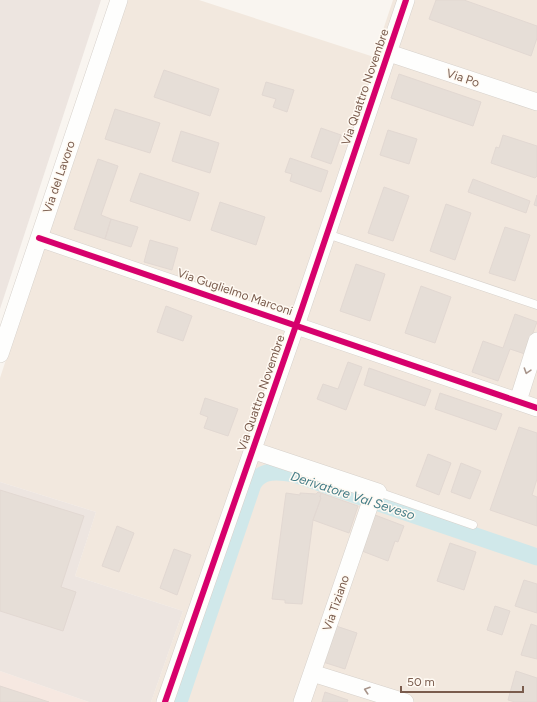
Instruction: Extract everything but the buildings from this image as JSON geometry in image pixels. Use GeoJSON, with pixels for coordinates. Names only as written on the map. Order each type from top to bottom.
{"type":"FeatureCollection","features":[{"type":"Feature","properties":{"kind":"street","name":"Via del Lavoro"},"geometry":{"type":"LineString","coordinates":[[0,354],[119,0]]}},
{"type":"Feature","properties":{"kind":"street","name":"Via Quattro Novembre"},"geometry":{"type":"LineString","coordinates":[[165,702],[296,325],[406,0]]}},
{"type":"Feature","properties":{"kind":"street","name":"Via Po"},"geometry":{"type":"LineString","coordinates":[[389,53],[537,102]]}},
{"type":"Feature","properties":{"kind":"street","name":"Via Guglielmo Marconi"},"geometry":{"type":"LineString","coordinates":[[39,238],[537,408]]}},
{"type":"Feature","properties":{"kind":"street"},"geometry":{"type":"LineString","coordinates":[[518,401],[537,342]]}},
{"type":"Feature","properties":{"kind":"street"},"geometry":{"type":"LineString","coordinates":[[252,450],[374,498]]}},
{"type":"Feature","properties":{"kind":"street","name":"Via Tiziano"},"geometry":{"type":"LineString","coordinates":[[302,702],[374,498]]}},
{"type":"Feature","properties":{"kind":"street"},"geometry":{"type":"LineString","coordinates":[[312,673],[405,702]]}},
{"type":"Feature","properties":{"kind":"lane"},"geometry":{"type":"LineString","coordinates":[[327,234],[537,305]]}},
{"type":"Feature","properties":{"kind":"lane"},"geometry":{"type":"LineString","coordinates":[[374,498],[473,525]]}},
{"type":"Feature","properties":{"kind":"shaded area"},"geometry":{"type":"Polygon","coordinates":[[[0,0],[101,0],[0,309],[0,0]]]}},
{"type":"Feature","properties":{"kind":"shaded area"},"geometry":{"type":"Polygon","coordinates":[[[124,0],[199,0],[374,57],[393,0],[537,0],[537,702],[151,702],[183,611],[75,576],[96,512],[0,482],[0,378],[124,0]]]}},
{"type":"Feature","properties":{"kind":"shaded area"},"geometry":{"type":"Polygon","coordinates":[[[0,482],[96,512],[75,576],[183,611],[151,702],[89,702],[0,671],[0,482]]]}},
{"type":"Feature","properties":{"kind":"shaded area"},"geometry":{"type":"Polygon","coordinates":[[[0,671],[89,702],[0,702],[0,671]]]}},
{"type":"Feature","properties":{"kind":"waterway","name":"Derivatore Val Seveso"},"geometry":{"type":"LineString","coordinates":[[179,702],[253,484],[256,479],[266,473],[282,472],[294,474],[537,557]]}},
{"type":"Feature","properties":{"kind":"cycle path"},"geometry":{"type":"LineString","coordinates":[[165,702],[302,308],[406,0]]}},
{"type":"Feature","properties":{"kind":"cycle path"},"geometry":{"type":"LineString","coordinates":[[39,238],[537,408]]}}]}
